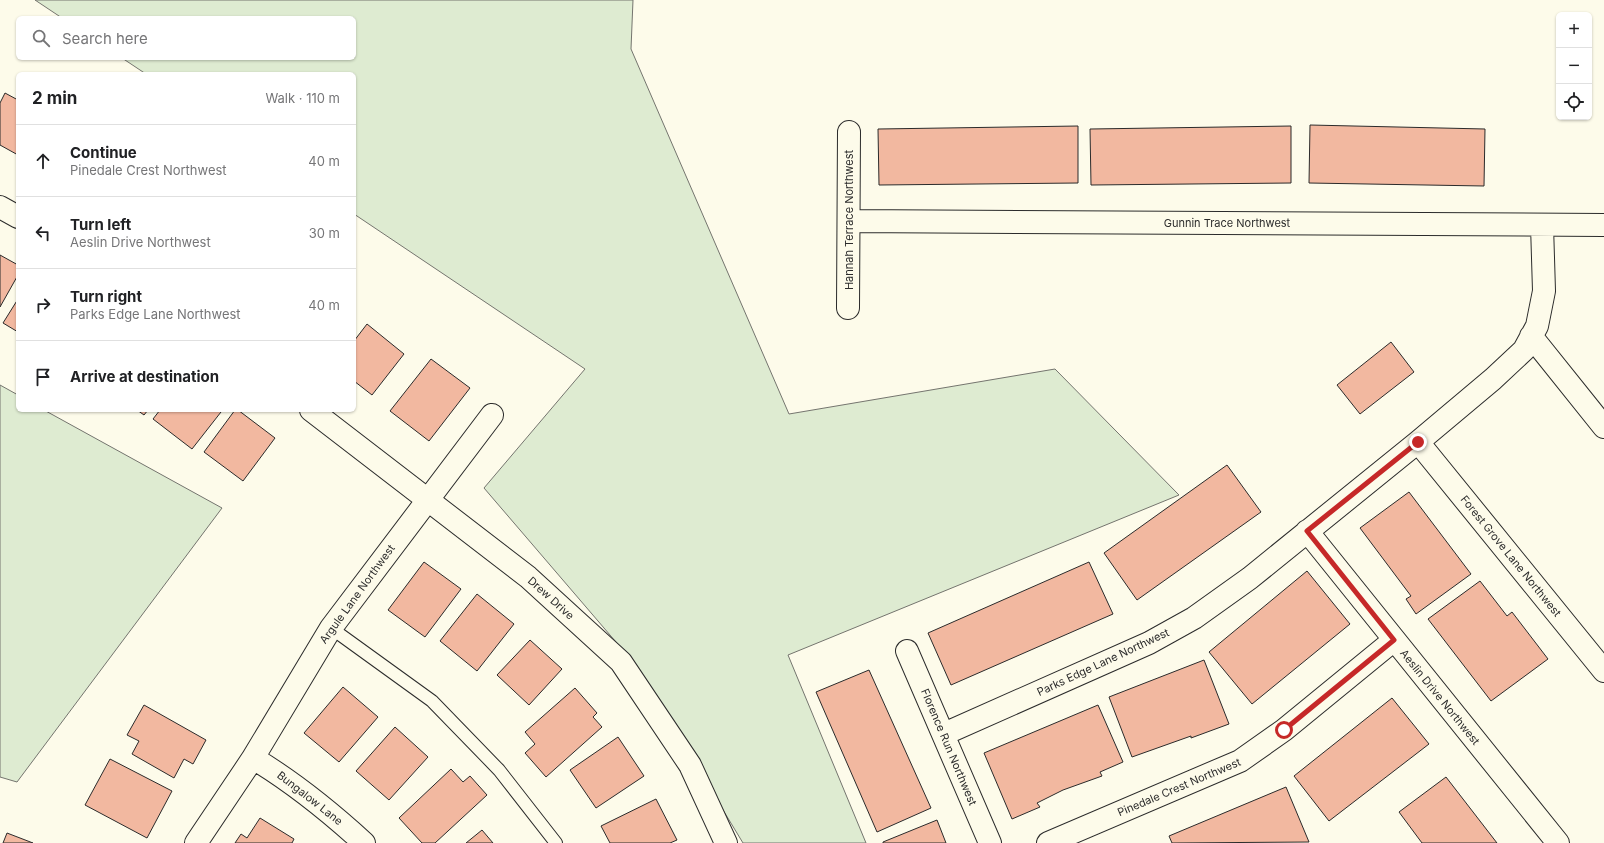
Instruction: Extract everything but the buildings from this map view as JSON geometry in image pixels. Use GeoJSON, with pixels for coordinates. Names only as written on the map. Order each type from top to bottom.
{"type":"FeatureCollection","features":[{"type":"Feature","properties":{"kind":"street","name":"Hannah Terrace Northwest"},"geometry":{"type":"LineString","coordinates":[[848,308],[849,132]]}},
{"type":"Feature","properties":{"kind":"street"},"geometry":{"type":"LineString","coordinates":[[0,207],[16,216]]}},
{"type":"Feature","properties":{"kind":"street","name":"Gunnin Trace Northwest"},"geometry":{"type":"LineString","coordinates":[[849,221],[1604,225]]}},
{"type":"Feature","properties":{"kind":"street","name":"Parks Edge Lane Northwest"},"geometry":{"type":"LineString","coordinates":[[944,734],[1149,643],[1194,618],[1250,578],[1418,442],[1493,379],[1524,350],[1537,326],[1544,291],[1542,225]]}},
{"type":"Feature","properties":{"kind":"street"},"geometry":{"type":"LineString","coordinates":[[1531,336],[1604,427]]}},
{"type":"Feature","properties":{"kind":"street","name":"Drew Drive"},"geometry":{"type":"LineString","coordinates":[[314,412],[528,577],[622,662],[690,765],[726,843]]}},
{"type":"Feature","properties":{"kind":"street","name":"Argule Lane Northwest"},"geometry":{"type":"LineString","coordinates":[[196,843],[253,758],[331,628],[427,499],[492,415]]}},
{"type":"Feature","properties":{"kind":"street","name":"Forest Grove Lane Northwest"},"geometry":{"type":"LineString","coordinates":[[1418,442],[1604,671]]}},
{"type":"Feature","properties":{"kind":"street","name":"Aeslin Drive Northwest"},"geometry":{"type":"LineString","coordinates":[[1307,531],[1558,843]]}},
{"type":"Feature","properties":{"kind":"street","name":"Pinedale Crest Northwest"},"geometry":{"type":"LineString","coordinates":[[1048,843],[1240,761],[1284,730],[1394,640]]}},
{"type":"Feature","properties":{"kind":"street","name":"Florence Run Northwest"},"geometry":{"type":"LineString","coordinates":[[907,650],[990,843]]}},
{"type":"Feature","properties":{"kind":"street","name":"Bungalow Lane"},"geometry":{"type":"LineString","coordinates":[[253,758],[282,776],[323,806],[364,843]]}},
{"type":"Feature","properties":{"kind":"lane"},"geometry":{"type":"LineString","coordinates":[[331,628],[432,701],[499,770],[556,843]]}},
{"type":"Feature","properties":{"kind":"green space"},"geometry":{"type":"Polygon","coordinates":[[[35,0],[633,0],[631,49],[789,414],[1055,369],[1179,495],[788,655],[866,843],[743,843],[634,663],[484,488],[585,369],[356,215],[356,72],[143,72],[125,60],[356,60],[356,16],[59,16],[35,0]]]}},
{"type":"Feature","properties":{"kind":"green space"},"geometry":{"type":"Polygon","coordinates":[[[0,385],[16,394],[16,412],[48,412],[222,508],[17,782],[0,777],[0,385]]]}},
{"type":"Feature","properties":{"kind":"route"},"geometry":{"type":"LineString","coordinates":[[1284,730],[1394,640],[1307,531],[1418,442]]}}]}
